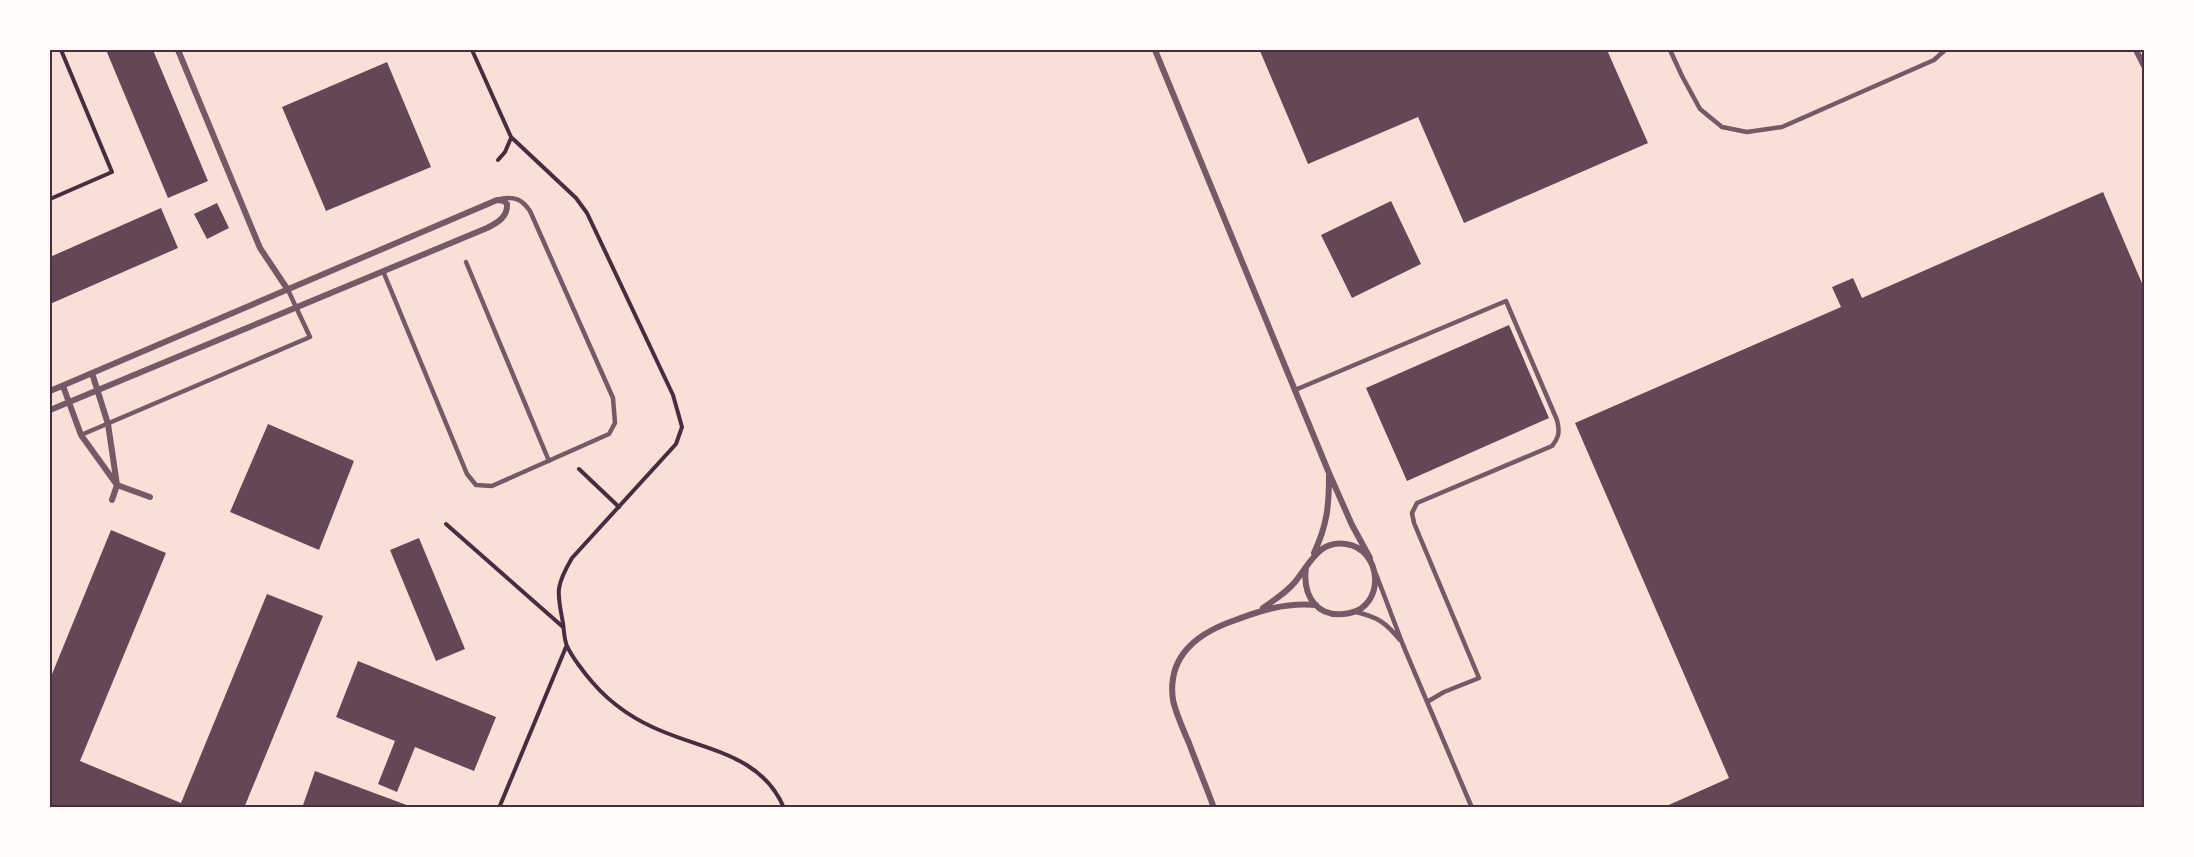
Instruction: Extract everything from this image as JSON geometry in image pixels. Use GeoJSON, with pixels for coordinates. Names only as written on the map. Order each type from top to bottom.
{"type":"FeatureCollection","features":[{"type":"Feature","properties":{"kind":"street"},"geometry":{"type":"LineString","coordinates":[[178,50],[260,248],[288,290]]}},
{"type":"Feature","properties":{"kind":"street"},"geometry":{"type":"LineString","coordinates":[[1155,50],[1329,473],[1376,572],[1375,588],[1368,602],[1356,612],[1340,615],[1327,613],[1307,594],[1304,581],[1306,567]]}},
{"type":"Feature","properties":{"kind":"street"},"geometry":{"type":"LineString","coordinates":[[2136,50],[2145,66]]}},
{"type":"Feature","properties":{"kind":"street"},"geometry":{"type":"LineString","coordinates":[[50,392],[496,200],[507,204],[507,210],[502,218],[493,225],[50,410]]}},
{"type":"Feature","properties":{"kind":"street"},"geometry":{"type":"LineString","coordinates":[[92,373],[108,424],[117,485],[112,500]]}},
{"type":"Feature","properties":{"kind":"street"},"geometry":{"type":"LineString","coordinates":[[63,386],[81,435],[117,485],[150,497]]}},
{"type":"Feature","properties":{"kind":"street"},"geometry":{"type":"LineString","coordinates":[[1257,612],[1281,596],[1294,583],[1313,556],[1324,532],[1329,508],[1329,473]]}},
{"type":"Feature","properties":{"kind":"street"},"geometry":{"type":"LineString","coordinates":[[1313,556],[1323,547],[1335,543],[1348,544],[1360,549],[1370,558]]}},
{"type":"Feature","properties":{"kind":"street"},"geometry":{"type":"LineString","coordinates":[[1214,807],[1173,700],[1173,677],[1180,660],[1196,639],[1224,624],[1257,612],[1298,603],[1316,605]]}},
{"type":"Feature","properties":{"kind":"lane"},"geometry":{"type":"LineString","coordinates":[[1670,50],[1700,109],[1722,127],[1747,132],[1782,126],[1934,60],[1945,50]]}},
{"type":"Feature","properties":{"kind":"lane"},"geometry":{"type":"LineString","coordinates":[[383,271],[466,474],[471,481],[482,487],[492,486],[609,434],[615,423],[615,403],[530,211],[525,203],[513,197],[496,200]]}},
{"type":"Feature","properties":{"kind":"lane"},"geometry":{"type":"LineString","coordinates":[[466,262],[549,462]]}},
{"type":"Feature","properties":{"kind":"lane"},"geometry":{"type":"LineString","coordinates":[[81,435],[310,337],[288,290]]}},
{"type":"Feature","properties":{"kind":"lane"},"geometry":{"type":"LineString","coordinates":[[1295,390],[1506,301],[1557,420],[1560,430],[1552,446],[1417,503],[1412,513],[1414,523],[1479,678],[1427,702]]}},
{"type":"Feature","properties":{"kind":"lane"},"geometry":{"type":"LineString","coordinates":[[1376,572],[1403,645],[1472,807]]}},
{"type":"Feature","properties":{"kind":"lane"},"geometry":{"type":"LineString","coordinates":[[1356,612],[1374,616],[1389,626],[1403,645]]}},
{"type":"Feature","properties":{"kind":"path"},"geometry":{"type":"LineString","coordinates":[[50,199],[112,172],[61,50]]}},
{"type":"Feature","properties":{"kind":"path"},"geometry":{"type":"LineString","coordinates":[[472,50],[511,137],[576,198],[587,213],[625,290],[680,412],[682,427],[676,444],[572,558],[559,581],[558,602],[567,646],[585,675],[612,703],[663,732],[713,749],[749,765],[772,785],[784,807]]}},
{"type":"Feature","properties":{"kind":"path"},"geometry":{"type":"LineString","coordinates":[[498,160],[505,152],[511,137]]}},
{"type":"Feature","properties":{"kind":"path"},"geometry":{"type":"LineString","coordinates":[[577,468],[619,507]]}},
{"type":"Feature","properties":{"kind":"path"},"geometry":{"type":"LineString","coordinates":[[446,524],[563,627]]}},
{"type":"Feature","properties":{"kind":"path"},"geometry":{"type":"LineString","coordinates":[[499,807],[567,646]]}},
{"type":"Feature","properties":{"kind":"building"},"geometry":{"type":"Polygon","coordinates":[[[106,50],[153,50],[208,181],[168,198],[106,50]]]}},
{"type":"Feature","properties":{"kind":"building"},"geometry":{"type":"Polygon","coordinates":[[[1607,50],[1648,143],[1464,223],[1418,117],[1308,164],[1260,51],[1607,50]]]}},
{"type":"Feature","properties":{"kind":"building"},"geometry":{"type":"Polygon","coordinates":[[[387,62],[431,167],[326,211],[282,107],[387,62]]]}},
{"type":"Feature","properties":{"kind":"building"},"geometry":{"type":"Polygon","coordinates":[[[2103,192],[2144,288],[2144,808],[1662,808],[1729,778],[1575,423],[1841,307],[1832,287],[1853,278],[1862,298],[2103,192]]]}},
{"type":"Feature","properties":{"kind":"building"},"geometry":{"type":"Polygon","coordinates":[[[1391,201],[1421,264],[1352,298],[1321,235],[1391,201]]]}},
{"type":"Feature","properties":{"kind":"building"},"geometry":{"type":"Polygon","coordinates":[[[217,203],[229,228],[207,239],[194,214],[217,203]]]}},
{"type":"Feature","properties":{"kind":"building"},"geometry":{"type":"Polygon","coordinates":[[[161,208],[178,248],[50,304],[50,257],[161,208]]]}},
{"type":"Feature","properties":{"kind":"building"},"geometry":{"type":"Polygon","coordinates":[[[1509,325],[1549,418],[1407,481],[1366,388],[1509,325]]]}},
{"type":"Feature","properties":{"kind":"building"},"geometry":{"type":"Polygon","coordinates":[[[268,424],[354,461],[319,550],[230,512],[268,424]]]}},
{"type":"Feature","properties":{"kind":"building"},"geometry":{"type":"Polygon","coordinates":[[[111,530],[166,553],[80,761],[181,803],[267,594],[323,616],[244,808],[50,808],[50,679],[111,530]]]}},
{"type":"Feature","properties":{"kind":"building"},"geometry":{"type":"Polygon","coordinates":[[[419,538],[465,649],[436,661],[390,550],[419,538]]]}},
{"type":"Feature","properties":{"kind":"building"},"geometry":{"type":"Polygon","coordinates":[[[358,661],[496,717],[474,771],[415,747],[397,792],[378,784],[395,741],[336,717],[358,661]]]}},
{"type":"Feature","properties":{"kind":"building"},"geometry":{"type":"Polygon","coordinates":[[[315,771],[412,807],[412,808],[302,808],[315,771]]]}}]}
